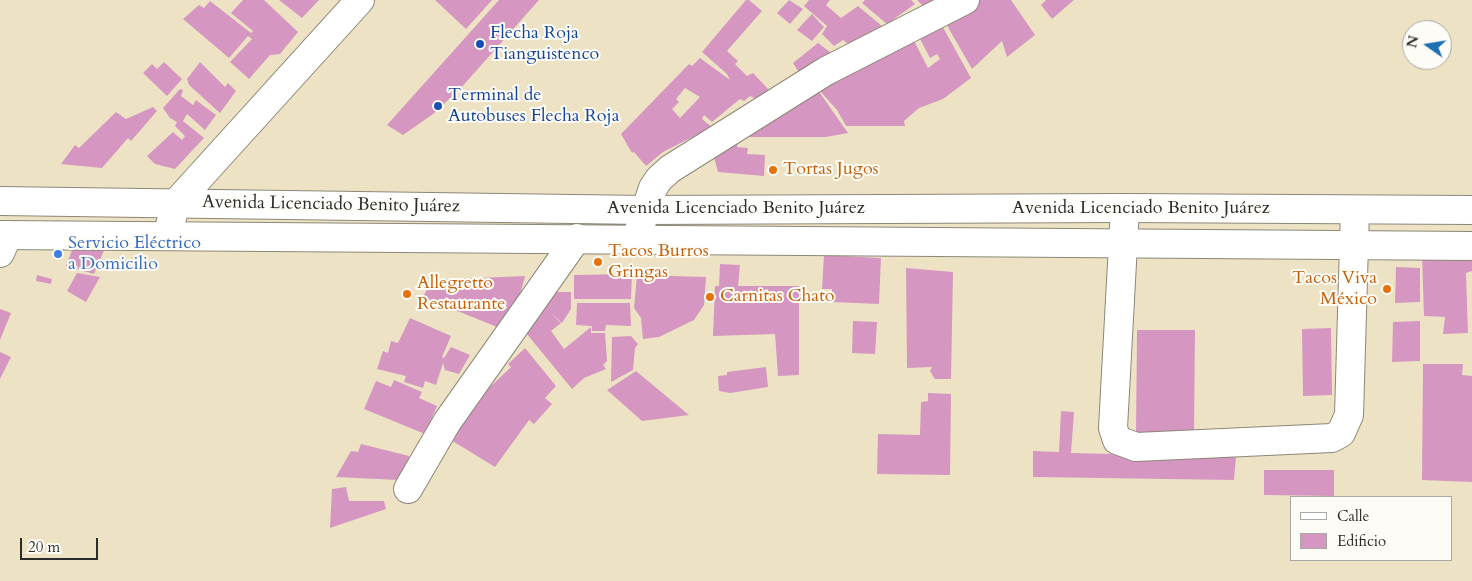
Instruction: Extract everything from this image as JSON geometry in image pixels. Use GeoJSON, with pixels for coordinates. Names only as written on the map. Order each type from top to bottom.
{"type":"FeatureCollection","features":[{"type":"Feature","properties":{"kind":"main road"},"geometry":{"type":"LineString","coordinates":[[167,236],[176,203],[360,0]]}},
{"type":"Feature","properties":{"kind":"main road"},"geometry":{"type":"LineString","coordinates":[[636,239],[645,210],[659,179],[670,169],[826,70],[965,0]]}},
{"type":"Feature","properties":{"kind":"main road","name":"Avenida Licenciado Benito Juárez"},"geometry":{"type":"LineString","coordinates":[[0,201],[645,210],[1125,208],[1472,210]]}},
{"type":"Feature","properties":{"kind":"main road"},"geometry":{"type":"LineString","coordinates":[[1125,208],[1113,428],[1117,440],[1136,447],[1332,438],[1341,434],[1349,415],[1356,210]]}},
{"type":"Feature","properties":{"kind":"main road","name":"Avenida Licenciado Benito Juárez"},"geometry":{"type":"LineString","coordinates":[[3,241],[167,236],[1472,246]]}},
{"type":"Feature","properties":{"kind":"main road"},"geometry":{"type":"LineString","coordinates":[[408,489],[447,422],[577,238]]}},
{"type":"Feature","properties":{"kind":"building"},"geometry":{"type":"Polygon","coordinates":[[[243,0],[264,0],[298,32],[280,54],[270,55],[249,79],[230,62],[252,39],[248,36],[229,58],[183,19],[199,5],[204,8],[210,1],[251,33],[253,31],[231,13],[243,0]]]}},
{"type":"Feature","properties":{"kind":"building"},"geometry":{"type":"Polygon","coordinates":[[[279,0],[319,0],[302,18],[279,0]]]}},
{"type":"Feature","properties":{"kind":"building"},"geometry":{"type":"Polygon","coordinates":[[[435,0],[492,0],[466,29],[435,0]]]}},
{"type":"Feature","properties":{"kind":"building","name":"Flecha Roja Tianguistenco"},"geometry":{"type":"Polygon","coordinates":[[[499,0],[539,0],[460,89],[433,114],[403,135],[387,125],[499,0]]]}},
{"type":"Feature","properties":{"kind":"building"},"geometry":{"type":"Polygon","coordinates":[[[746,0],[749,0],[762,11],[727,51],[738,61],[735,64],[747,76],[753,73],[770,91],[758,100],[750,96],[744,101],[740,99],[712,122],[704,115],[702,119],[712,127],[663,152],[646,166],[634,152],[632,153],[621,134],[689,64],[692,66],[700,58],[730,80],[727,74],[702,52],[746,0]],[[685,88],[676,99],[679,102],[672,109],[680,118],[700,97],[685,88]]]}},
{"type":"Feature","properties":{"kind":"building"},"geometry":{"type":"Polygon","coordinates":[[[789,0],[803,9],[790,24],[777,13],[789,0]]]}},
{"type":"Feature","properties":{"kind":"building"},"geometry":{"type":"Polygon","coordinates":[[[809,0],[830,0],[826,5],[841,18],[858,6],[882,26],[849,45],[843,40],[834,46],[822,34],[827,26],[804,6],[809,0]]]}},
{"type":"Feature","properties":{"kind":"building"},"geometry":{"type":"Polygon","coordinates":[[[865,0],[911,0],[915,4],[887,24],[862,3],[865,0]]]}},
{"type":"Feature","properties":{"kind":"building"},"geometry":{"type":"Polygon","coordinates":[[[917,0],[934,0],[924,7],[917,0]]]}},
{"type":"Feature","properties":{"kind":"building"},"geometry":{"type":"Polygon","coordinates":[[[972,0],[1011,0],[1035,35],[1007,57],[1002,41],[972,69],[941,15],[972,0]]]}},
{"type":"Feature","properties":{"kind":"building"},"geometry":{"type":"Polygon","coordinates":[[[1046,0],[1074,0],[1052,19],[1041,5],[1046,0]]]}},
{"type":"Feature","properties":{"kind":"building"},"geometry":{"type":"Polygon","coordinates":[[[812,14],[824,27],[812,41],[797,30],[812,14]]]}},
{"type":"Feature","properties":{"kind":"building"},"geometry":{"type":"Polygon","coordinates":[[[940,22],[971,78],[943,99],[919,108],[904,121],[905,126],[846,126],[837,110],[813,83],[911,35],[928,68],[940,59],[937,54],[930,58],[917,33],[940,22]]]}},
{"type":"Feature","properties":{"kind":"building"},"geometry":{"type":"Polygon","coordinates":[[[818,43],[834,55],[800,74],[793,63],[818,43]]]}},
{"type":"Feature","properties":{"kind":"building"},"geometry":{"type":"Polygon","coordinates":[[[164,62],[182,79],[167,96],[143,73],[152,64],[157,69],[164,62]]]}},
{"type":"Feature","properties":{"kind":"building"},"geometry":{"type":"Polygon","coordinates":[[[200,62],[225,87],[228,83],[236,91],[220,113],[189,85],[187,79],[200,62]]]}},
{"type":"Feature","properties":{"kind":"building"},"geometry":{"type":"Polygon","coordinates":[[[813,83],[848,133],[826,137],[745,137],[813,83]]]}},
{"type":"Feature","properties":{"kind":"building"},"geometry":{"type":"Polygon","coordinates":[[[180,89],[183,90],[181,96],[193,105],[196,100],[216,115],[205,130],[187,114],[183,121],[204,138],[175,169],[155,164],[147,156],[173,132],[182,140],[185,136],[175,126],[177,122],[170,118],[163,108],[180,89]]]}},
{"type":"Feature","properties":{"kind":"building"},"geometry":{"type":"Polygon","coordinates":[[[153,107],[157,111],[131,141],[128,138],[102,168],[61,164],[75,145],[79,148],[116,112],[126,119],[153,107]]]}},
{"type":"Feature","properties":{"kind":"building"},"geometry":{"type":"Polygon","coordinates":[[[739,131],[737,147],[748,148],[747,154],[765,155],[764,176],[718,172],[711,146],[739,131]]]}},
{"type":"Feature","properties":{"kind":"building"},"geometry":{"type":"Polygon","coordinates":[[[74,245],[105,248],[94,274],[66,266],[74,245]]]}},
{"type":"Feature","properties":{"kind":"building"},"geometry":{"type":"Polygon","coordinates":[[[1422,254],[1472,260],[1472,271],[1466,273],[1468,333],[1443,334],[1445,317],[1424,316],[1422,254]]]}},
{"type":"Feature","properties":{"kind":"building"},"geometry":{"type":"Polygon","coordinates":[[[824,255],[881,258],[879,304],[832,302],[832,289],[822,289],[824,255]]]}},
{"type":"Feature","properties":{"kind":"building"},"geometry":{"type":"Polygon","coordinates":[[[720,264],[740,265],[738,286],[799,286],[799,375],[778,376],[775,334],[713,336],[715,286],[719,286],[720,264]]]}},
{"type":"Feature","properties":{"kind":"building"},"geometry":{"type":"Polygon","coordinates":[[[1396,267],[1420,268],[1420,302],[1395,303],[1396,267]]]}},
{"type":"Feature","properties":{"kind":"building"},"geometry":{"type":"Polygon","coordinates":[[[906,268],[953,272],[951,379],[935,379],[930,371],[932,367],[907,368],[906,268]]]}},
{"type":"Feature","properties":{"kind":"building"},"geometry":{"type":"Polygon","coordinates":[[[77,273],[100,277],[86,302],[67,291],[77,273]]]}},
{"type":"Feature","properties":{"kind":"building"},"geometry":{"type":"Polygon","coordinates":[[[632,274],[631,299],[574,299],[574,275],[632,274]]]}},
{"type":"Feature","properties":{"kind":"building"},"geometry":{"type":"Polygon","coordinates":[[[37,275],[52,279],[51,284],[36,281],[37,275]]]}},
{"type":"Feature","properties":{"kind":"building"},"geometry":{"type":"Polygon","coordinates":[[[637,275],[706,277],[704,305],[694,320],[659,337],[643,339],[641,318],[634,308],[637,275]]]}},
{"type":"Feature","properties":{"kind":"building"},"geometry":{"type":"Polygon","coordinates":[[[525,276],[520,295],[497,327],[423,297],[432,280],[525,276]]]}},
{"type":"Feature","properties":{"kind":"building"},"geometry":{"type":"Polygon","coordinates":[[[552,292],[571,292],[571,309],[562,323],[551,313],[561,323],[551,331],[564,349],[591,327],[591,333],[605,333],[607,361],[603,365],[606,369],[584,378],[572,389],[522,328],[552,292]]]}},
{"type":"Feature","properties":{"kind":"building"},"geometry":{"type":"Polygon","coordinates":[[[577,303],[630,303],[631,326],[606,325],[605,331],[592,331],[592,326],[576,325],[577,303]]]}},
{"type":"Feature","properties":{"kind":"building"},"geometry":{"type":"Polygon","coordinates":[[[0,309],[11,313],[0,340],[0,309]]]}},
{"type":"Feature","properties":{"kind":"building"},"geometry":{"type":"Polygon","coordinates":[[[410,318],[451,336],[442,357],[444,358],[451,347],[470,355],[459,374],[445,370],[443,363],[436,385],[425,381],[423,388],[404,382],[406,376],[377,369],[383,351],[388,353],[391,341],[398,343],[410,318]]]}},
{"type":"Feature","properties":{"kind":"building"},"geometry":{"type":"Polygon","coordinates":[[[853,321],[877,322],[875,354],[852,353],[853,321]]]}},
{"type":"Feature","properties":{"kind":"building"},"geometry":{"type":"Polygon","coordinates":[[[1420,321],[1420,361],[1392,362],[1393,322],[1420,321]]]}},
{"type":"Feature","properties":{"kind":"building"},"geometry":{"type":"Polygon","coordinates":[[[1331,328],[1332,395],[1303,396],[1302,329],[1331,328]]]}},
{"type":"Feature","properties":{"kind":"building"},"geometry":{"type":"Polygon","coordinates":[[[1137,330],[1195,330],[1194,434],[1136,434],[1137,330]]]}},
{"type":"Feature","properties":{"kind":"building"},"geometry":{"type":"Polygon","coordinates":[[[631,336],[638,344],[635,348],[633,370],[611,382],[612,337],[631,336]]]}},
{"type":"Feature","properties":{"kind":"building"},"geometry":{"type":"Polygon","coordinates":[[[525,348],[556,386],[545,398],[552,404],[534,424],[529,420],[495,467],[451,440],[486,383],[491,386],[511,367],[508,364],[525,348]]]}},
{"type":"Feature","properties":{"kind":"building"},"geometry":{"type":"Polygon","coordinates":[[[0,352],[11,357],[0,379],[0,352]]]}},
{"type":"Feature","properties":{"kind":"building"},"geometry":{"type":"Polygon","coordinates":[[[1423,364],[1463,364],[1462,375],[1472,376],[1472,482],[1422,480],[1423,364]]]}},
{"type":"Feature","properties":{"kind":"building"},"geometry":{"type":"Polygon","coordinates":[[[766,367],[768,387],[730,393],[719,391],[718,376],[727,375],[727,372],[766,367]]]}},
{"type":"Feature","properties":{"kind":"building"},"geometry":{"type":"Polygon","coordinates":[[[636,371],[689,415],[642,421],[607,390],[636,371]]]}},
{"type":"Feature","properties":{"kind":"building"},"geometry":{"type":"Polygon","coordinates":[[[394,380],[422,392],[419,398],[437,406],[425,434],[364,409],[376,381],[391,387],[394,380]]]}},
{"type":"Feature","properties":{"kind":"building"},"geometry":{"type":"Polygon","coordinates":[[[928,393],[951,394],[950,475],[877,474],[878,434],[920,435],[921,402],[928,401],[928,393]]]}},
{"type":"Feature","properties":{"kind":"building"},"geometry":{"type":"Polygon","coordinates":[[[1061,411],[1074,412],[1071,453],[1236,457],[1234,480],[1033,477],[1033,451],[1059,452],[1061,411]]]}},
{"type":"Feature","properties":{"kind":"building"},"geometry":{"type":"Polygon","coordinates":[[[361,444],[409,456],[407,474],[398,480],[336,477],[351,451],[358,452],[361,444]]]}},
{"type":"Feature","properties":{"kind":"building"},"geometry":{"type":"Polygon","coordinates":[[[1264,470],[1334,470],[1334,496],[1264,495],[1264,470]]]}},
{"type":"Feature","properties":{"kind":"building"},"geometry":{"type":"Polygon","coordinates":[[[346,487],[349,501],[384,501],[386,509],[330,528],[332,489],[346,487]]]}},
{"type":"Feature","properties":{"kind":"place","name":"Flecha Roja Tianguistenco"},"geometry":{"type":"Point","coordinates":[480,44]}},
{"type":"Feature","properties":{"kind":"place","name":"Terminal de Autobuses Flecha Roja"},"geometry":{"type":"Point","coordinates":[438,106]}},
{"type":"Feature","properties":{"kind":"place","name":"Tortas Jugos"},"geometry":{"type":"Point","coordinates":[773,170]}},
{"type":"Feature","properties":{"kind":"place","name":"Servicio Eléctrico a Domicilio"},"geometry":{"type":"Point","coordinates":[58,254]}},
{"type":"Feature","properties":{"kind":"place","name":"Tacos Burros Gringas"},"geometry":{"type":"Point","coordinates":[598,262]}},
{"type":"Feature","properties":{"kind":"place","name":"Tacos Viva México"},"geometry":{"type":"Point","coordinates":[1387,289]}},
{"type":"Feature","properties":{"kind":"place","name":"Allegretto Restaurante"},"geometry":{"type":"Point","coordinates":[407,294]}},
{"type":"Feature","properties":{"kind":"place","name":"Carnitas Chato"},"geometry":{"type":"Point","coordinates":[710,297]}}]}
